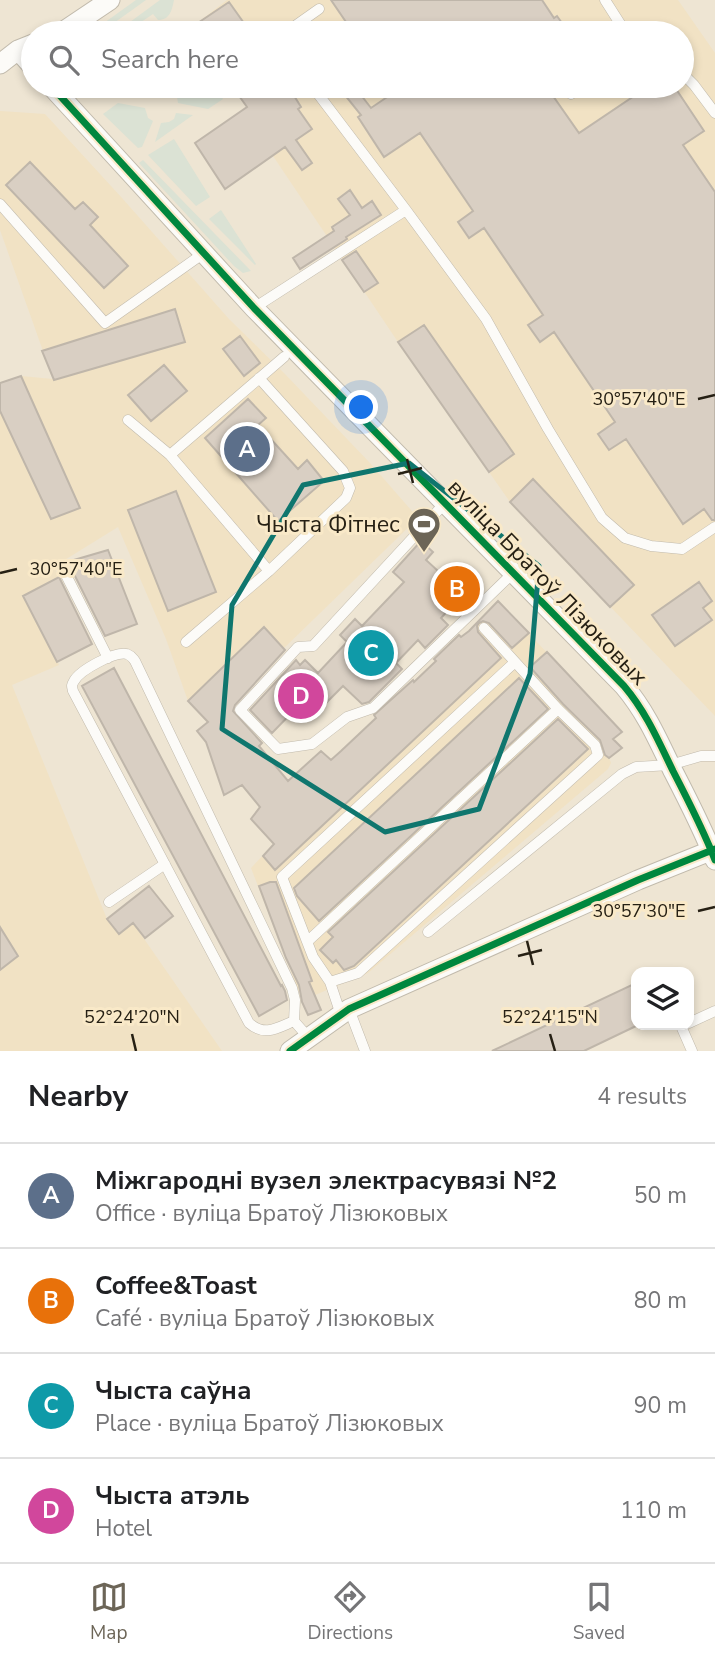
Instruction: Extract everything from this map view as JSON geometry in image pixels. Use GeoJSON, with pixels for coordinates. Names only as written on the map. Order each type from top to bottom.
{"type":"FeatureCollection","features":[{"type":"Feature","properties":{"kind":"street"},"geometry":{"type":"LineString","coordinates":[[79,21],[110,0]]}},
{"type":"Feature","properties":{"kind":"street"},"geometry":{"type":"LineString","coordinates":[[0,64],[21,50]]}},
{"type":"Feature","properties":{"kind":"street","name":"вуліца Братоў Лізюковых"},"geometry":{"type":"LineString","coordinates":[[62,98],[254,308],[624,686],[649,721],[714,853]]}},
{"type":"Feature","properties":{"kind":"street"},"geometry":{"type":"LineString","coordinates":[[289,1051],[345,1012],[638,880],[714,853]]}},
{"type":"Feature","properties":{"kind":"lane"},"geometry":{"type":"LineString","coordinates":[[605,0],[618,21]]}},
{"type":"Feature","properties":{"kind":"lane"},"geometry":{"type":"LineString","coordinates":[[302,21],[319,9]]}},
{"type":"Feature","properties":{"kind":"lane"},"geometry":{"type":"LineString","coordinates":[[694,85],[715,113]]}},
{"type":"Feature","properties":{"kind":"lane"},"geometry":{"type":"LineString","coordinates":[[321,98],[486,319],[602,518],[625,538],[651,547],[682,549],[715,527]]}},
{"type":"Feature","properties":{"kind":"lane"},"geometry":{"type":"LineString","coordinates":[[0,204],[105,323],[204,253]]}},
{"type":"Feature","properties":{"kind":"lane"},"geometry":{"type":"LineString","coordinates":[[254,308],[406,210]]}},
{"type":"Feature","properties":{"kind":"lane"},"geometry":{"type":"LineString","coordinates":[[170,455],[284,357]]}},
{"type":"Feature","properties":{"kind":"lane"},"geometry":{"type":"LineString","coordinates":[[186,642],[268,572],[349,494],[350,488],[343,471],[259,378]]}},
{"type":"Feature","properties":{"kind":"lane"},"geometry":{"type":"LineString","coordinates":[[128,420],[170,455],[268,572]]}},
{"type":"Feature","properties":{"kind":"lane"},"geometry":{"type":"LineString","coordinates":[[445,503],[313,646],[298,647],[240,710],[278,749],[312,744],[347,717],[373,709],[512,574]]}},
{"type":"Feature","properties":{"kind":"lane"},"geometry":{"type":"LineString","coordinates":[[65,573],[108,658]]}},
{"type":"Feature","properties":{"kind":"lane"},"geometry":{"type":"LineString","coordinates":[[330,982],[358,973],[598,755],[594,745],[484,628]]}},
{"type":"Feature","properties":{"kind":"lane"},"geometry":{"type":"LineString","coordinates":[[294,1021],[267,1031],[249,1023],[73,691],[74,680],[80,673],[114,655],[124,653],[131,656],[135,662],[292,988],[296,1000],[294,1021],[307,1037]]}},
{"type":"Feature","properties":{"kind":"lane"},"geometry":{"type":"LineString","coordinates":[[365,1051],[330,982],[313,957],[282,877],[515,662]]}},
{"type":"Feature","properties":{"kind":"lane"},"geometry":{"type":"LineString","coordinates":[[308,940],[558,709]]}},
{"type":"Feature","properties":{"kind":"lane"},"geometry":{"type":"LineString","coordinates":[[428,932],[622,774],[636,767],[670,765],[715,755]]}},
{"type":"Feature","properties":{"kind":"lane"},"geometry":{"type":"LineString","coordinates":[[109,902],[165,864]]}},
{"type":"Feature","properties":{"kind":"lane"},"geometry":{"type":"LineString","coordinates":[[694,1021],[715,1011]]}},
{"type":"Feature","properties":{"kind":"lane"},"geometry":{"type":"LineString","coordinates":[[682,1030],[692,1051]]}},
{"type":"Feature","properties":{"kind":"highlighted area"},"geometry":{"type":"Polygon","coordinates":[[[409,463],[539,566],[530,674],[479,809],[385,832],[222,729],[232,605],[303,485],[409,463]]]}},
{"type":"Feature","properties":{"kind":"shaded area"},"geometry":{"type":"Polygon","coordinates":[[[136,0],[146,0],[117,21],[107,21],[136,0]]]}},
{"type":"Feature","properties":{"kind":"shaded area"},"geometry":{"type":"Polygon","coordinates":[[[160,0],[174,0],[171,11],[165,18],[158,20],[153,14],[143,21],[131,21],[160,0]]]}},
{"type":"Feature","properties":{"kind":"shaded area"},"geometry":{"type":"Polygon","coordinates":[[[227,0],[678,0],[693,21],[200,21],[227,0]]]}},
{"type":"Feature","properties":{"kind":"shaded area"},"geometry":{"type":"Polygon","coordinates":[[[694,23],[715,53],[715,716],[510,502],[273,156],[225,189],[195,143],[247,107],[241,98],[694,98],[694,23]]]}},
{"type":"Feature","properties":{"kind":"shaded area"},"geometry":{"type":"Polygon","coordinates":[[[177,98],[223,99],[208,109],[178,103],[177,98]]]}},
{"type":"Feature","properties":{"kind":"shaded area"},"geometry":{"type":"Polygon","coordinates":[[[118,103],[145,108],[148,118],[153,121],[142,147],[138,148],[103,114],[118,103]]]}},
{"type":"Feature","properties":{"kind":"shaded area"},"geometry":{"type":"Polygon","coordinates":[[[0,111],[45,114],[229,319],[370,463],[418,518],[208,722],[188,701],[166,639],[118,527],[55,566],[58,577],[23,596],[59,665],[12,685],[107,919],[119,934],[133,923],[222,1051],[0,1051],[0,383],[21,376],[53,379],[0,230],[0,111]]]}},
{"type":"Feature","properties":{"kind":"shaded area"},"geometry":{"type":"Polygon","coordinates":[[[176,113],[193,115],[155,142],[161,123],[174,119],[176,113]]]}},
{"type":"Feature","properties":{"kind":"shaded area"},"geometry":{"type":"Polygon","coordinates":[[[174,139],[210,197],[196,206],[148,155],[174,139]]]}},
{"type":"Feature","properties":{"kind":"shaded area"},"geometry":{"type":"Polygon","coordinates":[[[143,160],[251,271],[243,273],[234,266],[139,163],[143,160]]]}},
{"type":"Feature","properties":{"kind":"shaded area"},"geometry":{"type":"Polygon","coordinates":[[[221,210],[256,264],[255,265],[209,219],[221,210]]]}},
{"type":"Feature","properties":{"kind":"shaded area"},"geometry":{"type":"Polygon","coordinates":[[[498,601],[622,732],[614,739],[622,748],[609,758],[611,763],[608,769],[368,973],[315,995],[321,1010],[308,1015],[251,868],[482,646],[468,631],[498,601]]]}},
{"type":"Feature","properties":{"kind":"building"},"geometry":{"type":"Polygon","coordinates":[[[331,0],[542,0],[554,18],[557,16],[561,21],[345,21],[331,0]]]}},
{"type":"Feature","properties":{"kind":"building"},"geometry":{"type":"Polygon","coordinates":[[[229,2],[242,21],[201,21],[229,2]]]}},
{"type":"Feature","properties":{"kind":"building"},"geometry":{"type":"Polygon","coordinates":[[[241,98],[295,98],[301,107],[298,109],[312,129],[296,140],[312,163],[302,170],[285,147],[225,189],[195,143],[247,107],[241,98]]]}},
{"type":"Feature","properties":{"kind":"building"},"geometry":{"type":"Polygon","coordinates":[[[347,98],[363,98],[371,108],[386,98],[554,98],[579,133],[631,98],[682,98],[704,131],[683,145],[715,192],[715,520],[712,520],[704,509],[683,524],[626,439],[609,450],[598,434],[615,422],[554,332],[540,342],[528,325],[543,315],[484,228],[469,238],[458,222],[473,211],[420,133],[384,157],[358,117],[361,115],[347,98]]]}},
{"type":"Feature","properties":{"kind":"building"},"geometry":{"type":"Polygon","coordinates":[[[30,162],[75,209],[83,202],[98,217],[90,225],[128,266],[104,288],[6,185],[30,162]]]}},
{"type":"Feature","properties":{"kind":"building"},"geometry":{"type":"Polygon","coordinates":[[[350,190],[362,208],[372,201],[381,215],[300,269],[293,258],[334,231],[332,227],[350,215],[338,199],[350,190]]]}},
{"type":"Feature","properties":{"kind":"building"},"geometry":{"type":"Polygon","coordinates":[[[356,251],[378,283],[364,292],[342,260],[356,251]]]}},
{"type":"Feature","properties":{"kind":"building"},"geometry":{"type":"Polygon","coordinates":[[[175,309],[185,342],[54,380],[42,351],[175,309]]]}},
{"type":"Feature","properties":{"kind":"building"},"geometry":{"type":"Polygon","coordinates":[[[424,325],[514,454],[489,472],[398,342],[424,325]]]}},
{"type":"Feature","properties":{"kind":"building"},"geometry":{"type":"Polygon","coordinates":[[[240,336],[260,363],[244,376],[223,349],[240,336]]]}},
{"type":"Feature","properties":{"kind":"building"},"geometry":{"type":"Polygon","coordinates":[[[164,365],[187,391],[151,421],[128,395],[164,365]]]}},
{"type":"Feature","properties":{"kind":"building"},"geometry":{"type":"Polygon","coordinates":[[[21,376],[80,508],[51,519],[0,411],[0,383],[21,376]]]}},
{"type":"Feature","properties":{"kind":"building"},"geometry":{"type":"Polygon","coordinates":[[[248,399],[266,418],[258,425],[298,469],[307,460],[324,481],[278,521],[205,438],[248,399]]]}},
{"type":"Feature","properties":{"kind":"building"},"geometry":{"type":"Polygon","coordinates":[[[533,479],[634,585],[610,607],[510,502],[533,479]]]}},
{"type":"Feature","properties":{"kind":"building"},"geometry":{"type":"Polygon","coordinates":[[[176,491],[216,592],[168,611],[128,510],[176,491]]]}},
{"type":"Feature","properties":{"kind":"building"},"geometry":{"type":"Polygon","coordinates":[[[421,541],[433,552],[426,560],[463,594],[441,618],[448,625],[425,648],[418,640],[396,663],[402,669],[369,702],[362,704],[343,686],[317,712],[304,700],[272,733],[250,710],[296,660],[300,665],[305,660],[318,673],[347,642],[340,635],[355,619],[362,626],[404,582],[393,572],[421,541]]]}},
{"type":"Feature","properties":{"kind":"building"},"geometry":{"type":"Polygon","coordinates":[[[108,550],[137,624],[105,636],[72,570],[77,568],[74,560],[108,550]]]}},
{"type":"Feature","properties":{"kind":"building"},"geometry":{"type":"Polygon","coordinates":[[[59,577],[92,644],[57,662],[23,596],[59,577]]]}},
{"type":"Feature","properties":{"kind":"building"},"geometry":{"type":"Polygon","coordinates":[[[699,582],[712,601],[703,608],[712,620],[675,646],[652,615],[699,582]]]}},
{"type":"Feature","properties":{"kind":"building"},"geometry":{"type":"Polygon","coordinates":[[[498,601],[529,633],[512,648],[489,623],[479,623],[478,632],[501,658],[275,870],[263,856],[274,844],[251,819],[260,807],[242,785],[224,795],[206,742],[197,731],[208,722],[188,701],[264,627],[285,650],[235,705],[233,711],[262,743],[259,746],[288,781],[321,751],[331,760],[376,718],[374,715],[413,680],[414,682],[436,661],[434,659],[459,635],[461,637],[469,631],[498,601]]]}},
{"type":"Feature","properties":{"kind":"building"},"geometry":{"type":"Polygon","coordinates":[[[547,652],[622,732],[613,739],[622,748],[609,758],[605,755],[600,740],[530,667],[547,652]]]}},
{"type":"Feature","properties":{"kind":"building"},"geometry":{"type":"Polygon","coordinates":[[[114,668],[285,991],[287,1000],[259,1016],[82,686],[114,668]]]}},
{"type":"Feature","properties":{"kind":"building"},"geometry":{"type":"Polygon","coordinates":[[[519,678],[548,709],[319,921],[297,896],[294,888],[519,678]]]}},
{"type":"Feature","properties":{"kind":"building"},"geometry":{"type":"Polygon","coordinates":[[[558,719],[588,749],[354,966],[344,970],[336,960],[333,963],[320,950],[333,937],[328,932],[558,719]]]}},
{"type":"Feature","properties":{"kind":"building"},"geometry":{"type":"Polygon","coordinates":[[[276,882],[321,1010],[308,1015],[299,985],[259,886],[276,882]]]}},
{"type":"Feature","properties":{"kind":"building"},"geometry":{"type":"Polygon","coordinates":[[[149,886],[173,916],[145,938],[133,923],[119,934],[107,919],[149,886]]]}},
{"type":"Feature","properties":{"kind":"building"},"geometry":{"type":"Polygon","coordinates":[[[0,927],[18,956],[0,970],[0,927]]]}},
{"type":"Feature","properties":{"kind":"building"},"geometry":{"type":"Polygon","coordinates":[[[631,985],[631,1028],[584,1051],[492,1051],[631,985]]]}},
{"type":"Feature","properties":{"kind":"cycle path"},"geometry":{"type":"LineString","coordinates":[[62,98],[254,308],[624,686],[651,727],[715,860]]}},
{"type":"Feature","properties":{"kind":"cycle path"},"geometry":{"type":"LineString","coordinates":[[290,1051],[349,1009],[638,880],[715,849]]}},
{"type":"Feature","properties":{"kind":"place","name":"Міжгародні вузел электрасувязі №2"},"geometry":{"type":"Point","coordinates":[247,449]}},
{"type":"Feature","properties":{"kind":"place","name":"Чыста Фітнес"},"geometry":{"type":"Point","coordinates":[424,554]}},
{"type":"Feature","properties":{"kind":"place","name":"Coffee&Toast"},"geometry":{"type":"Point","coordinates":[457,589]}},
{"type":"Feature","properties":{"kind":"place","name":"Чыста саўна"},"geometry":{"type":"Point","coordinates":[371,653]}},
{"type":"Feature","properties":{"kind":"place","name":"Чыста атэль"},"geometry":{"type":"Point","coordinates":[301,696]}}]}
